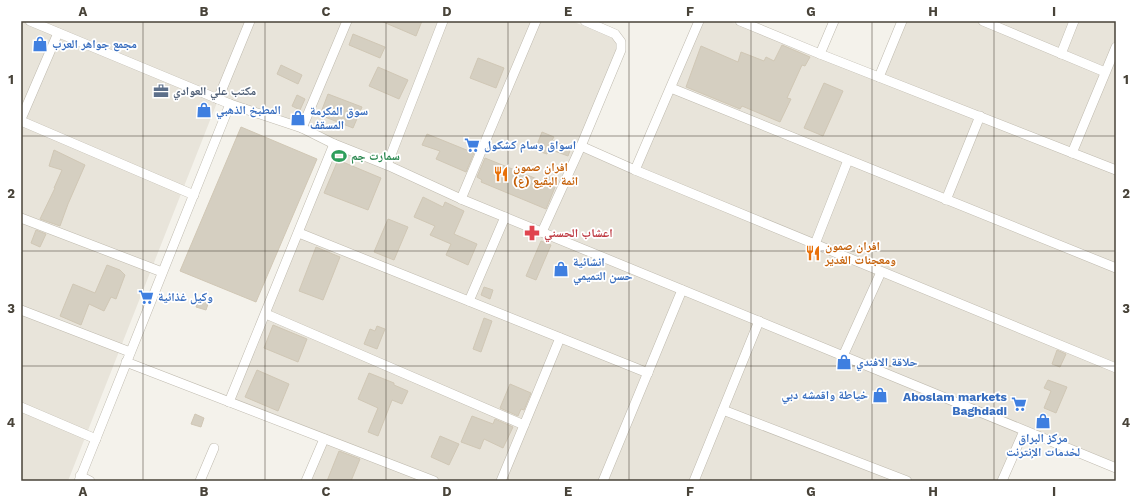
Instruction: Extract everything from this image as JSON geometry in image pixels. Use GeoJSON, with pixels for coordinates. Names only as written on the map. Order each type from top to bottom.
{"type":"FeatureCollection","features":[{"type":"Feature","properties":{"kind":"street"},"geometry":{"type":"LineString","coordinates":[[30,21],[218,100],[302,128],[334,144],[387,165],[461,199],[1116,468]]}},
{"type":"Feature","properties":{"kind":"street"},"geometry":{"type":"LineString","coordinates":[[218,100],[250,21]]}},
{"type":"Feature","properties":{"kind":"street"},"geometry":{"type":"LineString","coordinates":[[302,128],[347,21]]}},
{"type":"Feature","properties":{"kind":"street"},"geometry":{"type":"LineString","coordinates":[[387,165],[443,21]]}},
{"type":"Feature","properties":{"kind":"street"},"geometry":{"type":"LineString","coordinates":[[461,199],[536,21]]}},
{"type":"Feature","properties":{"kind":"street"},"geometry":{"type":"LineString","coordinates":[[542,232],[581,146],[621,50],[621,42],[615,34],[585,21]]}},
{"type":"Feature","properties":{"kind":"street"},"geometry":{"type":"LineString","coordinates":[[635,170],[699,21]]}},
{"type":"Feature","properties":{"kind":"street"},"geometry":{"type":"LineString","coordinates":[[740,21],[820,54],[1116,170]]}},
{"type":"Feature","properties":{"kind":"street"},"geometry":{"type":"LineString","coordinates":[[820,54],[834,21]]}},
{"type":"Feature","properties":{"kind":"street"},"geometry":{"type":"LineString","coordinates":[[879,77],[902,21]]}},
{"type":"Feature","properties":{"kind":"street"},"geometry":{"type":"LineString","coordinates":[[982,21],[1105,72]]}},
{"type":"Feature","properties":{"kind":"street"},"geometry":{"type":"LineString","coordinates":[[1061,54],[1074,21]]}},
{"type":"Feature","properties":{"kind":"street"},"geometry":{"type":"LineString","coordinates":[[58,33],[21,120],[194,195]]}},
{"type":"Feature","properties":{"kind":"street"},"geometry":{"type":"LineString","coordinates":[[1072,153],[1116,47]]}},
{"type":"Feature","properties":{"kind":"street"},"geometry":{"type":"LineString","coordinates":[[671,88],[1116,268]]}},
{"type":"Feature","properties":{"kind":"street"},"geometry":{"type":"LineString","coordinates":[[90,481],[80,479],[230,104]]}},
{"type":"Feature","properties":{"kind":"street"},"geometry":{"type":"LineString","coordinates":[[946,200],[980,116]]}},
{"type":"Feature","properties":{"kind":"street"},"geometry":{"type":"LineString","coordinates":[[229,402],[334,144]]}},
{"type":"Feature","properties":{"kind":"street"},"geometry":{"type":"LineString","coordinates":[[581,146],[635,170],[1116,368]]}},
{"type":"Feature","properties":{"kind":"street"},"geometry":{"type":"LineString","coordinates":[[814,244],[848,160]]}},
{"type":"Feature","properties":{"kind":"street"},"geometry":{"type":"LineString","coordinates":[[469,301],[505,217]]}},
{"type":"Feature","properties":{"kind":"street"},"geometry":{"type":"LineString","coordinates":[[21,218],[162,272]]}},
{"type":"Feature","properties":{"kind":"street"},"geometry":{"type":"LineString","coordinates":[[299,233],[648,373]]}},
{"type":"Feature","properties":{"kind":"street"},"geometry":{"type":"LineString","coordinates":[[844,356],[881,272]]}},
{"type":"Feature","properties":{"kind":"street"},"geometry":{"type":"LineString","coordinates":[[603,481],[682,290]]}},
{"type":"Feature","properties":{"kind":"street"},"geometry":{"type":"LineString","coordinates":[[21,310],[130,352]]}},
{"type":"Feature","properties":{"kind":"street"},"geometry":{"type":"LineString","coordinates":[[266,314],[524,425]]}},
{"type":"Feature","properties":{"kind":"street"},"geometry":{"type":"LineString","coordinates":[[694,481],[759,321]]}},
{"type":"Feature","properties":{"kind":"street"},"geometry":{"type":"LineString","coordinates":[[501,481],[560,338]]}},
{"type":"Feature","properties":{"kind":"street"},"geometry":{"type":"LineString","coordinates":[[126,362],[324,439],[412,477],[434,481]]}},
{"type":"Feature","properties":{"kind":"street"},"geometry":{"type":"LineString","coordinates":[[21,407],[96,439]]}},
{"type":"Feature","properties":{"kind":"street"},"geometry":{"type":"LineString","coordinates":[[723,410],[907,481]]}},
{"type":"Feature","properties":{"kind":"street"},"geometry":{"type":"LineString","coordinates":[[1002,481],[1024,430]]}},
{"type":"Feature","properties":{"kind":"street"},"geometry":{"type":"LineString","coordinates":[[306,481],[324,439]]}},
{"type":"Feature","properties":{"kind":"street"},"geometry":{"type":"LineString","coordinates":[[200,481],[214,448]]}},
{"type":"Feature","properties":{"kind":"shaded area"},"geometry":{"type":"Polygon","coordinates":[[[21,21],[572,21],[621,42],[581,146],[635,170],[703,21],[728,21],[879,77],[903,21],[1116,21],[1116,468],[1024,431],[1001,481],[306,481],[324,439],[229,402],[334,144],[218,100],[68,481],[21,481],[21,21]]]}},
{"type":"Feature","properties":{"kind":"building"},"geometry":{"type":"Polygon","coordinates":[[[381,21],[422,21],[416,36],[381,21]]]}},
{"type":"Feature","properties":{"kind":"building"},"geometry":{"type":"Polygon","coordinates":[[[353,34],[385,47],[380,58],[349,45],[353,34]]]}},
{"type":"Feature","properties":{"kind":"building"},"geometry":{"type":"Polygon","coordinates":[[[782,45],[810,57],[805,66],[802,65],[787,98],[791,99],[780,122],[742,106],[740,109],[686,87],[701,46],[738,62],[741,52],[764,61],[766,57],[774,61],[782,45]]]}},
{"type":"Feature","properties":{"kind":"building"},"geometry":{"type":"Polygon","coordinates":[[[478,58],[504,68],[496,88],[470,78],[478,58]]]}},
{"type":"Feature","properties":{"kind":"building"},"geometry":{"type":"Polygon","coordinates":[[[281,65],[302,75],[298,84],[277,74],[281,65]]]}},
{"type":"Feature","properties":{"kind":"building"},"geometry":{"type":"Polygon","coordinates":[[[378,67],[408,80],[399,99],[369,86],[378,67]]]}},
{"type":"Feature","properties":{"kind":"building"},"geometry":{"type":"Polygon","coordinates":[[[824,83],[843,91],[823,136],[804,128],[824,83]]]}},
{"type":"Feature","properties":{"kind":"building"},"geometry":{"type":"Polygon","coordinates":[[[328,94],[362,107],[353,128],[320,115],[328,94]]]}},
{"type":"Feature","properties":{"kind":"building"},"geometry":{"type":"Polygon","coordinates":[[[297,95],[305,99],[300,110],[292,106],[297,95]]]}},
{"type":"Feature","properties":{"kind":"building"},"geometry":{"type":"Polygon","coordinates":[[[241,127],[317,159],[256,302],[180,271],[241,127]]]}},
{"type":"Feature","properties":{"kind":"building"},"geometry":{"type":"Polygon","coordinates":[[[542,132],[554,137],[552,140],[571,148],[568,156],[549,149],[547,154],[535,150],[542,132]]]}},
{"type":"Feature","properties":{"kind":"building"},"geometry":{"type":"Polygon","coordinates":[[[427,134],[474,153],[466,172],[436,159],[440,151],[422,145],[427,134]]]}},
{"type":"Feature","properties":{"kind":"building"},"geometry":{"type":"Polygon","coordinates":[[[54,150],[85,165],[60,226],[40,219],[62,170],[49,166],[54,150]]]}},
{"type":"Feature","properties":{"kind":"building"},"geometry":{"type":"Polygon","coordinates":[[[485,158],[547,183],[549,177],[558,180],[546,209],[481,182],[482,180],[477,177],[485,158]]]}},
{"type":"Feature","properties":{"kind":"building"},"geometry":{"type":"Polygon","coordinates":[[[338,160],[381,178],[368,210],[324,193],[338,160]]]}},
{"type":"Feature","properties":{"kind":"building"},"geometry":{"type":"Polygon","coordinates":[[[423,197],[443,207],[445,202],[464,211],[454,234],[477,244],[468,265],[446,255],[451,244],[430,235],[435,226],[414,217],[423,197]]]}},
{"type":"Feature","properties":{"kind":"building"},"geometry":{"type":"Polygon","coordinates":[[[388,219],[408,227],[394,260],[374,252],[388,219]]]}},
{"type":"Feature","properties":{"kind":"building"},"geometry":{"type":"Polygon","coordinates":[[[36,230],[46,234],[40,247],[31,243],[36,230]]]}},
{"type":"Feature","properties":{"kind":"building"},"geometry":{"type":"Polygon","coordinates":[[[541,241],[551,245],[536,280],[526,276],[541,241]]]}},
{"type":"Feature","properties":{"kind":"building"},"geometry":{"type":"Polygon","coordinates":[[[316,247],[340,257],[323,300],[299,291],[316,247]]]}},
{"type":"Feature","properties":{"kind":"building"},"geometry":{"type":"Polygon","coordinates":[[[107,265],[120,270],[125,275],[116,299],[111,297],[104,311],[89,304],[81,325],[60,316],[73,284],[95,293],[107,265]]]}},
{"type":"Feature","properties":{"kind":"building"},"geometry":{"type":"Polygon","coordinates":[[[484,287],[493,290],[490,299],[481,295],[484,287]]]}},
{"type":"Feature","properties":{"kind":"building"},"geometry":{"type":"Polygon","coordinates":[[[199,298],[209,301],[206,310],[196,307],[199,298]]]}},
{"type":"Feature","properties":{"kind":"building"},"geometry":{"type":"Polygon","coordinates":[[[484,318],[492,321],[481,352],[473,349],[484,318]]]}},
{"type":"Feature","properties":{"kind":"building"},"geometry":{"type":"Polygon","coordinates":[[[273,325],[307,339],[298,362],[264,348],[273,325]]]}},
{"type":"Feature","properties":{"kind":"building"},"geometry":{"type":"Polygon","coordinates":[[[377,326],[385,329],[377,349],[364,344],[370,329],[375,331],[377,326]]]}},
{"type":"Feature","properties":{"kind":"building"},"geometry":{"type":"Polygon","coordinates":[[[1057,350],[1066,354],[1060,367],[1052,364],[1057,350]]]}},
{"type":"Feature","properties":{"kind":"building"},"geometry":{"type":"Polygon","coordinates":[[[257,370],[289,384],[278,411],[245,397],[257,370]]]}},
{"type":"Feature","properties":{"kind":"building"},"geometry":{"type":"Polygon","coordinates":[[[369,373],[394,383],[394,385],[408,391],[402,404],[392,400],[378,436],[368,432],[378,408],[358,399],[369,373]]]}},
{"type":"Feature","properties":{"kind":"building"},"geometry":{"type":"Polygon","coordinates":[[[1048,380],[1067,387],[1056,413],[1044,408],[1051,391],[1044,388],[1048,380]]]}},
{"type":"Feature","properties":{"kind":"building"},"geometry":{"type":"Polygon","coordinates":[[[510,384],[531,393],[524,410],[521,409],[518,416],[500,408],[510,384]]]}},
{"type":"Feature","properties":{"kind":"building"},"geometry":{"type":"Polygon","coordinates":[[[195,414],[204,418],[201,427],[191,424],[195,414]]]}},
{"type":"Feature","properties":{"kind":"building"},"geometry":{"type":"Polygon","coordinates":[[[472,416],[493,424],[495,419],[513,427],[503,448],[484,439],[480,449],[461,442],[472,416]]]}},
{"type":"Feature","properties":{"kind":"building"},"geometry":{"type":"Polygon","coordinates":[[[440,436],[459,444],[449,465],[431,457],[440,436]]]}},
{"type":"Feature","properties":{"kind":"building"},"geometry":{"type":"Polygon","coordinates":[[[339,451],[360,459],[351,481],[327,481],[339,451]]]}},
{"type":"Feature","properties":{"kind":"place","name":"مجمع جواهر العرب"},"geometry":{"type":"Point","coordinates":[40,44]}},
{"type":"Feature","properties":{"kind":"place","name":"مكتب علي العوادي"},"geometry":{"type":"Point","coordinates":[161,91]}},
{"type":"Feature","properties":{"kind":"place","name":"المطبخ الذهبي"},"geometry":{"type":"Point","coordinates":[204,110]}},
{"type":"Feature","properties":{"kind":"place","name":"سوق المكرمة المسقف"},"geometry":{"type":"Point","coordinates":[298,118]}},
{"type":"Feature","properties":{"kind":"place","name":"اسواق وسام كشكول"},"geometry":{"type":"Point","coordinates":[472,145]}},
{"type":"Feature","properties":{"kind":"place","name":"سمارت جم"},"geometry":{"type":"Point","coordinates":[339,156]}},
{"type":"Feature","properties":{"kind":"place","name":"افران صمون ائمة البقيع (ع)"},"geometry":{"type":"Point","coordinates":[501,174]}},
{"type":"Feature","properties":{"kind":"place","name":"اعشاب الحسني"},"geometry":{"type":"Point","coordinates":[532,233]}},
{"type":"Feature","properties":{"kind":"place","name":"افران صمون ومعجنات الغدير"},"geometry":{"type":"Point","coordinates":[813,253]}},
{"type":"Feature","properties":{"kind":"place","name":"انشائية حسن التميمي"},"geometry":{"type":"Point","coordinates":[561,269]}},
{"type":"Feature","properties":{"kind":"place","name":"وكيل غذائية"},"geometry":{"type":"Point","coordinates":[146,297]}},
{"type":"Feature","properties":{"kind":"place","name":"حلاقة الافندي"},"geometry":{"type":"Point","coordinates":[844,362]}},
{"type":"Feature","properties":{"kind":"place","name":"خياطة واقمشه دبي"},"geometry":{"type":"Point","coordinates":[880,395]}},
{"type":"Feature","properties":{"kind":"place","name":"Aboslam markets Baghdadi"},"geometry":{"type":"Point","coordinates":[1019,404]}},
{"type":"Feature","properties":{"kind":"place","name":"مركز البراق لخدمات الإنترنت"},"geometry":{"type":"Point","coordinates":[1043,421]}}]}
